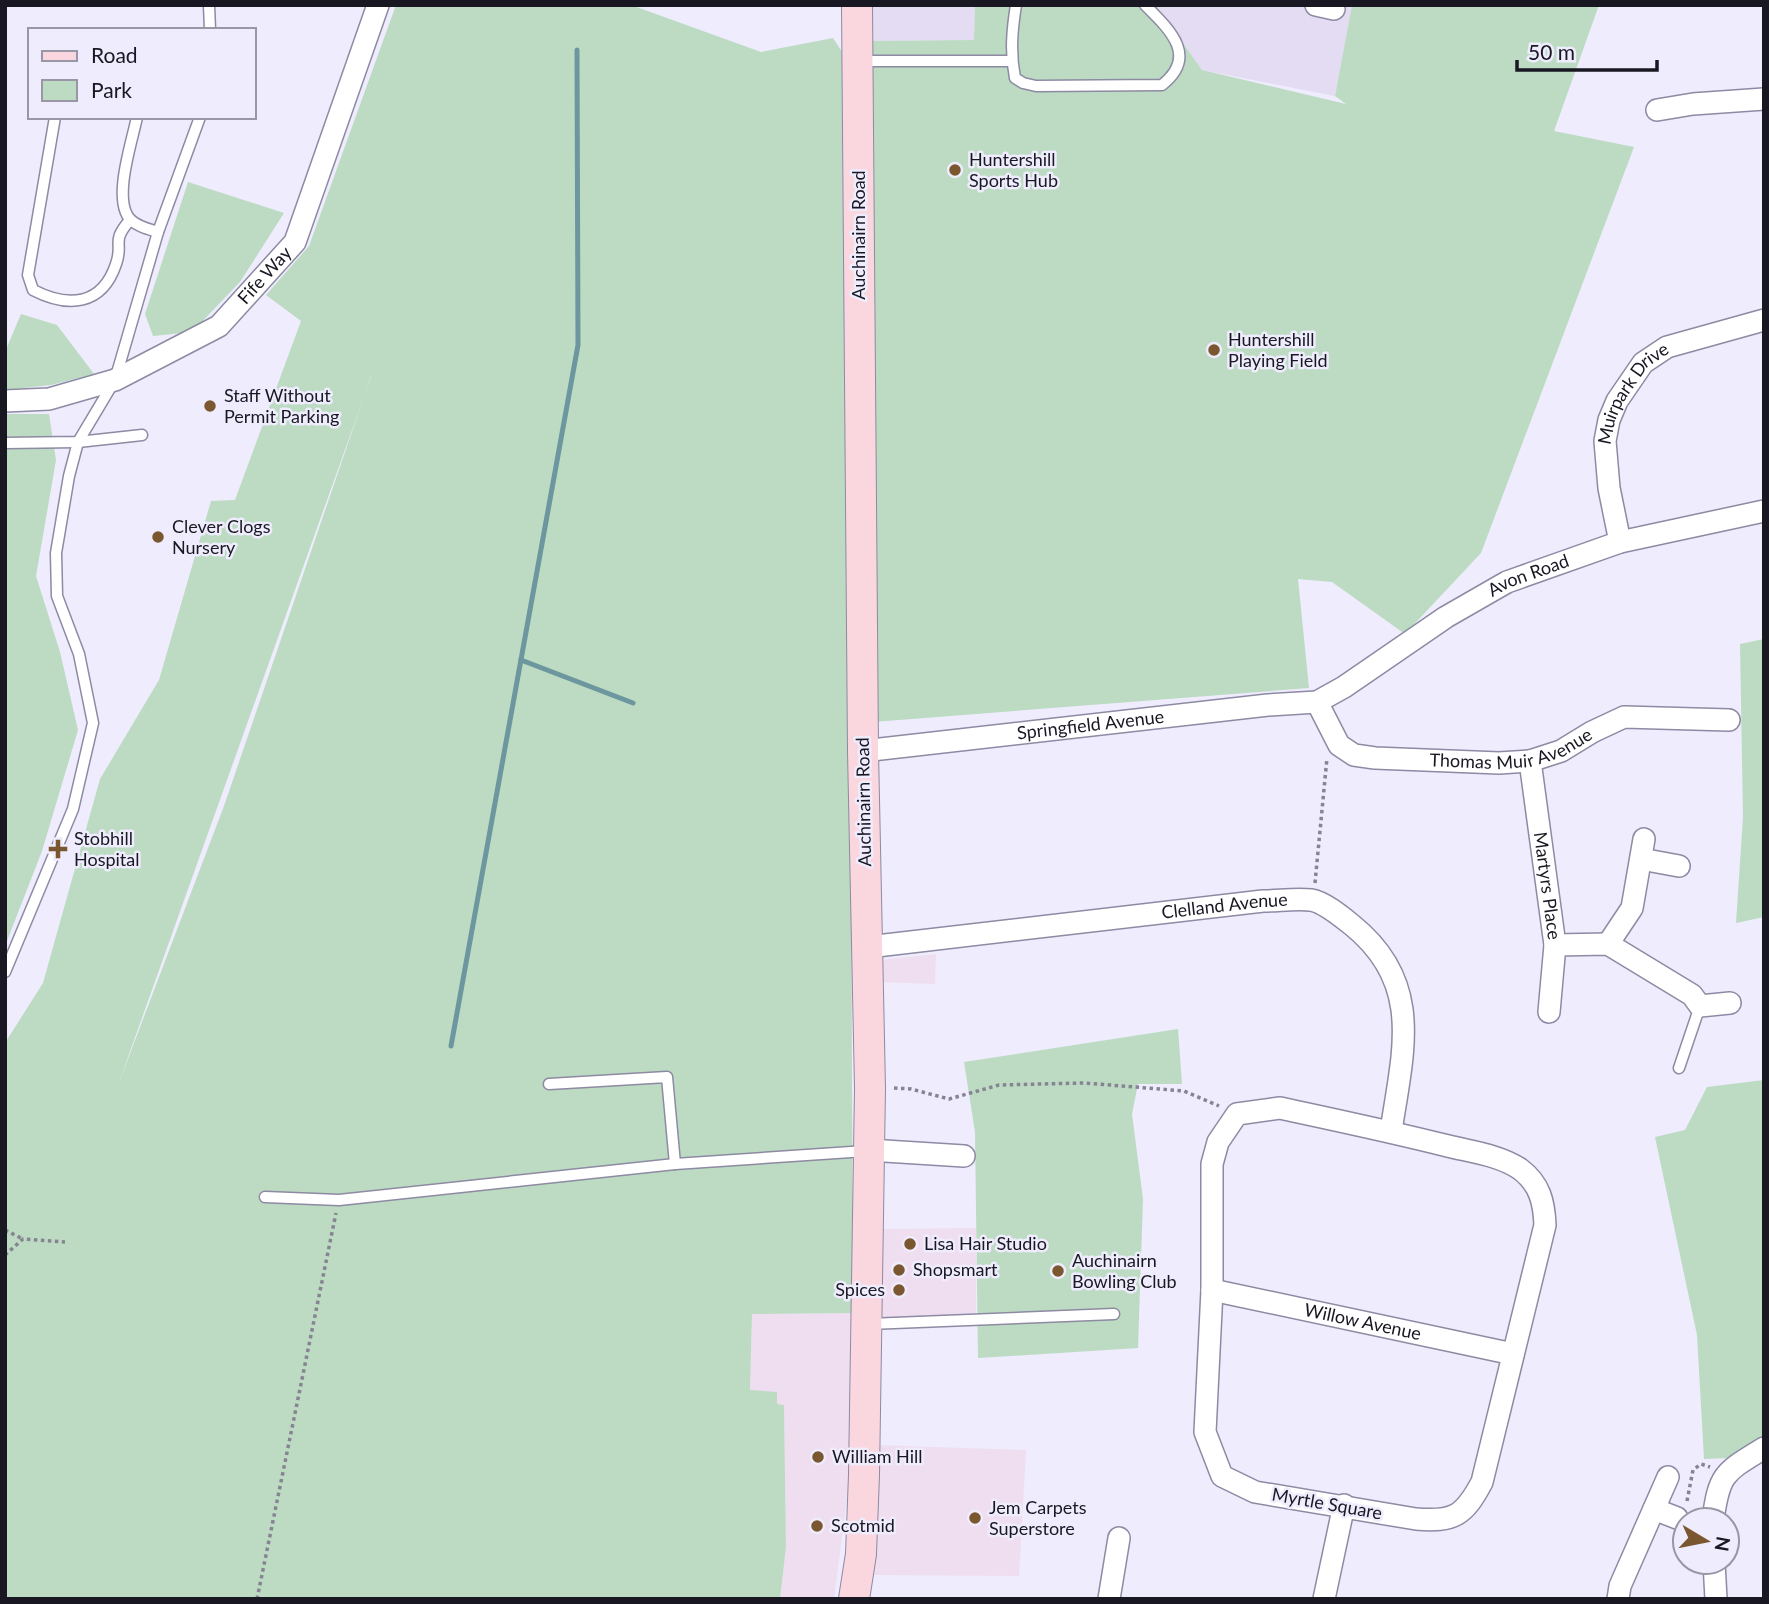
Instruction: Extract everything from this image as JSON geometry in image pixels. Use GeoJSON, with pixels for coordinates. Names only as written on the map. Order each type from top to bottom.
{"type":"FeatureCollection","features":[{"type":"Feature","properties":{"kind":"main road","name":"Auchinairn Road"},"geometry":{"type":"LineString","coordinates":[[854,1599],[862,1528],[870,1088],[863,751],[857,5]]}},
{"type":"Feature","properties":{"kind":"street","name":"Fife Way"},"geometry":{"type":"LineString","coordinates":[[5,401],[49,399],[115,380],[219,326],[295,242],[378,5]]}},
{"type":"Feature","properties":{"kind":"street"},"geometry":{"type":"LineString","coordinates":[[1657,110],[1693,104],[1764,99]]}},
{"type":"Feature","properties":{"kind":"street","name":"Muirpark Drive"},"geometry":{"type":"LineString","coordinates":[[1620,542],[1609,488],[1605,441],[1609,420],[1617,401],[1643,363],[1667,348],[1764,320]]}},
{"type":"Feature","properties":{"kind":"street","name":"Avon Road"},"geometry":{"type":"LineString","coordinates":[[1317,702],[1344,687],[1446,617],[1507,582],[1620,542],[1764,512]]}},
{"type":"Feature","properties":{"kind":"street","name":"Springfield Avenue"},"geometry":{"type":"LineString","coordinates":[[863,751],[1268,705],[1317,702]]}},
{"type":"Feature","properties":{"kind":"street","name":"Thomas Muir Avenue"},"geometry":{"type":"LineString","coordinates":[[1317,702],[1339,745],[1353,755],[1375,758],[1499,763],[1530,761],[1561,751],[1624,717],[1729,720]]}},
{"type":"Feature","properties":{"kind":"street","name":"Martyrs Place"},"geometry":{"type":"LineString","coordinates":[[1530,761],[1555,945],[1549,1012]]}},
{"type":"Feature","properties":{"kind":"street"},"geometry":{"type":"LineString","coordinates":[[1608,944],[1632,908],[1642,849],[1679,866]]}},
{"type":"Feature","properties":{"kind":"street","name":"Clelland Avenue"},"geometry":{"type":"LineString","coordinates":[[868,947],[1263,901],[1313,900],[1344,918],[1367,937],[1397,981],[1404,1016],[1391,1131]]}},
{"type":"Feature","properties":{"kind":"street"},"geometry":{"type":"LineString","coordinates":[[1555,945],[1608,944],[1692,995],[1700,1006],[1730,1003]]}},
{"type":"Feature","properties":{"kind":"street","name":"Myrtle Square"},"geometry":{"type":"LineString","coordinates":[[1280,1108],[1391,1131],[1500,1159],[1521,1170],[1536,1186],[1544,1204],[1545,1225],[1482,1482],[1471,1504],[1455,1518],[1439,1521],[1255,1492],[1222,1476],[1205,1432],[1212,1290],[1212,1164],[1218,1142],[1237,1114],[1280,1108]]}},
{"type":"Feature","properties":{"kind":"street"},"geometry":{"type":"LineString","coordinates":[[869,1150],[964,1156]]}},
{"type":"Feature","properties":{"kind":"street","name":"Willow Avenue"},"geometry":{"type":"LineString","coordinates":[[1212,1290],[1513,1354]]}},
{"type":"Feature","properties":{"kind":"street"},"geometry":{"type":"LineString","coordinates":[[1714,1506],[1716,1490],[1726,1473],[1764,1448]]}},
{"type":"Feature","properties":{"kind":"street"},"geometry":{"type":"LineString","coordinates":[[1618,1599],[1620,1586],[1668,1476]]}},
{"type":"Feature","properties":{"kind":"street"},"geometry":{"type":"LineString","coordinates":[[1324,1599],[1344,1506]]}},
{"type":"Feature","properties":{"kind":"street"},"geometry":{"type":"LineString","coordinates":[[1654,1509],[1671,1516]]}},
{"type":"Feature","properties":{"kind":"street"},"geometry":{"type":"LineString","coordinates":[[1109,1599],[1119,1538]]}},
{"type":"Feature","properties":{"kind":"street"},"geometry":{"type":"LineString","coordinates":[[1715,1576],[1716,1599]]}},
{"type":"Feature","properties":{"kind":"lane"},"geometry":{"type":"LineString","coordinates":[[209,5],[210,28]]}},
{"type":"Feature","properties":{"kind":"lane"},"geometry":{"type":"LineString","coordinates":[[1016,5],[1012,61],[1015,78],[1023,83],[1036,86],[1162,85],[1172,77],[1180,61],[1179,47],[1168,29],[1145,5]]}},
{"type":"Feature","properties":{"kind":"lane"},"geometry":{"type":"LineString","coordinates":[[858,61],[1012,61]]}},
{"type":"Feature","properties":{"kind":"lane"},"geometry":{"type":"LineString","coordinates":[[55,119],[28,275],[33,290],[51,299],[81,301],[106,288],[118,262],[118,234],[130,220]]}},
{"type":"Feature","properties":{"kind":"lane"},"geometry":{"type":"LineString","coordinates":[[136,119],[123,182],[122,206],[130,220],[158,232]]}},
{"type":"Feature","properties":{"kind":"lane"},"geometry":{"type":"LineString","coordinates":[[5,972],[73,809],[93,723],[79,654],[57,596],[56,553],[61,515],[78,442],[115,380],[158,232],[199,119]]}},
{"type":"Feature","properties":{"kind":"lane"},"geometry":{"type":"LineString","coordinates":[[5,443],[78,442],[142,435]]}},
{"type":"Feature","properties":{"kind":"lane"},"geometry":{"type":"LineString","coordinates":[[1679,1068],[1700,1006]]}},
{"type":"Feature","properties":{"kind":"lane"},"geometry":{"type":"LineString","coordinates":[[550,1084],[667,1077],[675,1164]]}},
{"type":"Feature","properties":{"kind":"lane"},"geometry":{"type":"LineString","coordinates":[[265,1197],[338,1200],[675,1164],[869,1150]]}},
{"type":"Feature","properties":{"kind":"lane"},"geometry":{"type":"LineString","coordinates":[[867,1324],[1114,1314]]}},
{"type":"Feature","properties":{"kind":"path"},"geometry":{"type":"LineString","coordinates":[[1313,900],[1329,728]]}},
{"type":"Feature","properties":{"kind":"path"},"geometry":{"type":"LineString","coordinates":[[870,1088],[911,1088],[949,1099],[999,1085],[1085,1083],[1184,1091],[1237,1114]]}},
{"type":"Feature","properties":{"kind":"path"},"geometry":{"type":"LineString","coordinates":[[257,1599],[338,1200]]}},
{"type":"Feature","properties":{"kind":"path"},"geometry":{"type":"LineString","coordinates":[[5,1230],[23,1239],[65,1242]]}},
{"type":"Feature","properties":{"kind":"path"},"geometry":{"type":"LineString","coordinates":[[5,1255],[23,1239]]}},
{"type":"Feature","properties":{"kind":"path"},"geometry":{"type":"LineString","coordinates":[[1684,1506],[1689,1496],[1693,1470],[1701,1464],[1726,1473]]}},
{"type":"Feature","properties":{"kind":"shaded area"},"geometry":{"type":"Polygon","coordinates":[[[868,5],[975,5],[974,40],[869,41],[868,5]]]}},
{"type":"Feature","properties":{"kind":"shaded area"},"geometry":{"type":"Polygon","coordinates":[[[1156,5],[1352,5],[1335,96],[1202,70],[1156,5]]]}},
{"type":"Feature","properties":{"kind":"shaded area"},"geometry":{"type":"Polygon","coordinates":[[[936,954],[935,984],[881,982],[880,960],[936,954]]]}},
{"type":"Feature","properties":{"kind":"shaded area"},"geometry":{"type":"Polygon","coordinates":[[[976,1228],[976,1313],[881,1320],[881,1229],[976,1228]]]}},
{"type":"Feature","properties":{"kind":"shaded area"},"geometry":{"type":"Polygon","coordinates":[[[853,1313],[849,1483],[834,1599],[780,1599],[786,1547],[784,1405],[750,1391],[752,1314],[853,1313]]]}},
{"type":"Feature","properties":{"kind":"shaded area"},"geometry":{"type":"Polygon","coordinates":[[[873,1445],[1026,1450],[1019,1576],[871,1575],[873,1445]]]}},
{"type":"Feature","properties":{"kind":"green space"},"geometry":{"type":"Polygon","coordinates":[[[396,5],[631,5],[761,52],[833,38],[848,61],[853,1313],[752,1314],[750,1390],[777,1392],[777,1404],[784,1405],[786,1547],[780,1599],[5,1599],[5,1043],[43,983],[100,779],[159,680],[211,501],[235,500],[301,321],[266,295],[309,246],[396,5]],[[363,399],[118,1085],[224,806],[363,399]]]}},
{"type":"Feature","properties":{"kind":"green space","name":"Huntershill Playing Field"},"geometry":{"type":"Polygon","coordinates":[[[975,5],[1156,5],[1202,70],[1346,104],[1335,96],[1352,5],[1599,5],[1554,131],[1634,147],[1481,553],[1405,634],[1332,582],[1298,579],[1309,688],[873,722],[869,41],[974,40],[975,5]]]}},
{"type":"Feature","properties":{"kind":"green space"},"geometry":{"type":"Polygon","coordinates":[[[188,182],[284,213],[240,282],[192,332],[153,336],[145,314],[188,182]]]}},
{"type":"Feature","properties":{"kind":"green space"},"geometry":{"type":"Polygon","coordinates":[[[21,314],[57,325],[94,374],[51,385],[5,390],[5,352],[21,314]]]}},
{"type":"Feature","properties":{"kind":"green space"},"geometry":{"type":"Polygon","coordinates":[[[5,414],[49,414],[56,460],[36,576],[60,652],[78,730],[42,851],[5,946],[5,414]]]}},
{"type":"Feature","properties":{"kind":"green space"},"geometry":{"type":"Polygon","coordinates":[[[1764,639],[1764,917],[1736,923],[1743,817],[1740,644],[1764,639]]]}},
{"type":"Feature","properties":{"kind":"green space","name":"Auchinairn Bowling Club"},"geometry":{"type":"Polygon","coordinates":[[[1178,1029],[1182,1084],[1138,1084],[1132,1114],[1143,1199],[1138,1348],[978,1358],[975,1132],[964,1062],[1178,1029]]]}},
{"type":"Feature","properties":{"kind":"green space"},"geometry":{"type":"Polygon","coordinates":[[[1764,1080],[1764,1435],[1731,1458],[1704,1459],[1697,1335],[1655,1137],[1685,1130],[1707,1087],[1764,1080]]]}},
{"type":"Feature","properties":{"kind":"waterway"},"geometry":{"type":"LineString","coordinates":[[451,1046],[578,345],[577,50]]}},
{"type":"Feature","properties":{"kind":"waterway"},"geometry":{"type":"LineString","coordinates":[[521,660],[633,703]]}},
{"type":"Feature","properties":{"kind":"place","name":"Huntershill Sports Hub"},"geometry":{"type":"Point","coordinates":[955,170]}},
{"type":"Feature","properties":{"kind":"place","name":"Huntershill Playing Field"},"geometry":{"type":"Point","coordinates":[1214,350]}},
{"type":"Feature","properties":{"kind":"place","name":"Staff Without Permit Parking"},"geometry":{"type":"Point","coordinates":[210,406]}},
{"type":"Feature","properties":{"kind":"place","name":"Clever Clogs Nursery"},"geometry":{"type":"Point","coordinates":[158,537]}},
{"type":"Feature","properties":{"kind":"place","name":"Stobhill Hospital"},"geometry":{"type":"Point","coordinates":[58,849]}},
{"type":"Feature","properties":{"kind":"place","name":"Lisa Hair Studio"},"geometry":{"type":"Point","coordinates":[910,1244]}},
{"type":"Feature","properties":{"kind":"place","name":"Shopsmart"},"geometry":{"type":"Point","coordinates":[899,1270]}},
{"type":"Feature","properties":{"kind":"place","name":"Auchinairn Bowling Club"},"geometry":{"type":"Point","coordinates":[1058,1271]}},
{"type":"Feature","properties":{"kind":"place","name":"Spices"},"geometry":{"type":"Point","coordinates":[899,1290]}},
{"type":"Feature","properties":{"kind":"place","name":"William Hill"},"geometry":{"type":"Point","coordinates":[818,1457]}},
{"type":"Feature","properties":{"kind":"place","name":"Jem Carpets Superstore"},"geometry":{"type":"Point","coordinates":[975,1518]}},
{"type":"Feature","properties":{"kind":"place","name":"Scotmid"},"geometry":{"type":"Point","coordinates":[817,1526]}}]}
